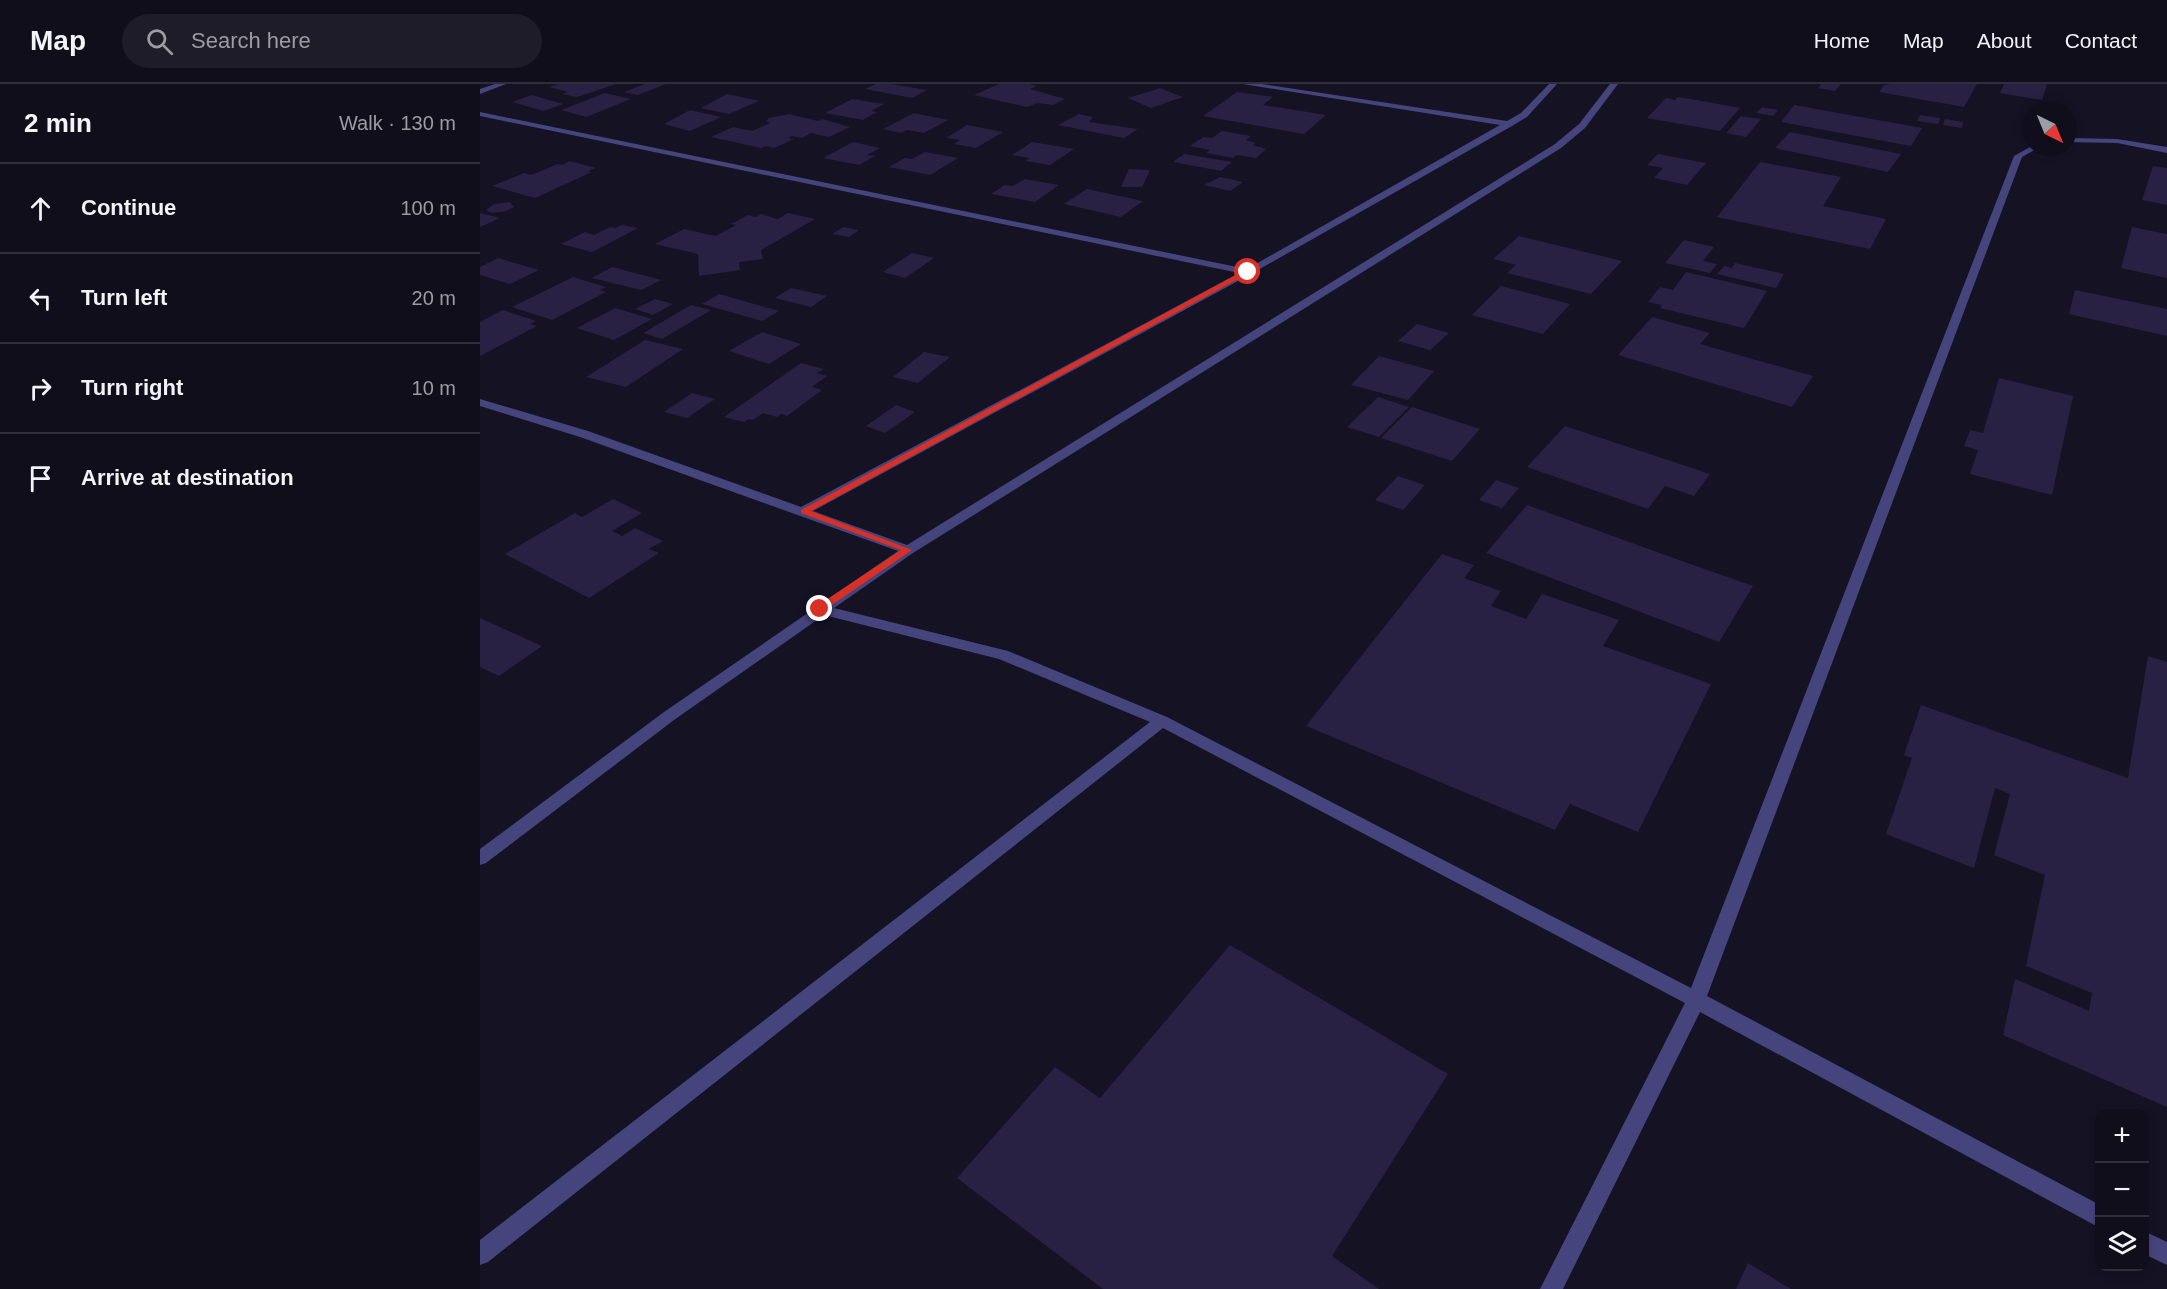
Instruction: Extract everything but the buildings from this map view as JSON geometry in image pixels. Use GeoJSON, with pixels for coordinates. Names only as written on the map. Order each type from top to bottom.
{"type":"FeatureCollection","features":[{"type":"Feature","properties":{"kind":"street"},"geometry":{"type":"LineString","coordinates":[[480,92],[502,84]]}},
{"type":"Feature","properties":{"kind":"street"},"geometry":{"type":"LineString","coordinates":[[1247,84],[1509,124]]}},
{"type":"Feature","properties":{"kind":"street"},"geometry":{"type":"LineString","coordinates":[[804,512],[1248,272],[1509,124],[1524,115],[1553,84]]}},
{"type":"Feature","properties":{"kind":"street"},"geometry":{"type":"LineString","coordinates":[[480,858],[669,716],[908,550],[1558,146],[1582,126],[1614,84]]}},
{"type":"Feature","properties":{"kind":"street"},"geometry":{"type":"LineString","coordinates":[[480,114],[1248,272]]}},
{"type":"Feature","properties":{"kind":"street"},"geometry":{"type":"LineString","coordinates":[[2077,140],[2117,141],[2167,150]]}},
{"type":"Feature","properties":{"kind":"street"},"geometry":{"type":"LineString","coordinates":[[1551,1289],[1696,1000],[2018,156],[2023,154]]}},
{"type":"Feature","properties":{"kind":"street"},"geometry":{"type":"LineString","coordinates":[[480,402],[584,434],[908,550]]}},
{"type":"Feature","properties":{"kind":"street"},"geometry":{"type":"LineString","coordinates":[[820,609],[1004,655],[1162,721],[1696,1000],[2095,1214]]}},
{"type":"Feature","properties":{"kind":"street"},"geometry":{"type":"LineString","coordinates":[[480,1254],[1162,721]]}},
{"type":"Feature","properties":{"kind":"street"},"geometry":{"type":"LineString","coordinates":[[2149,1244],[2167,1254]]}},
{"type":"Feature","properties":{"kind":"route"},"geometry":{"type":"LineString","coordinates":[[820,609],[908,550],[804,512],[1248,272]]}}]}
